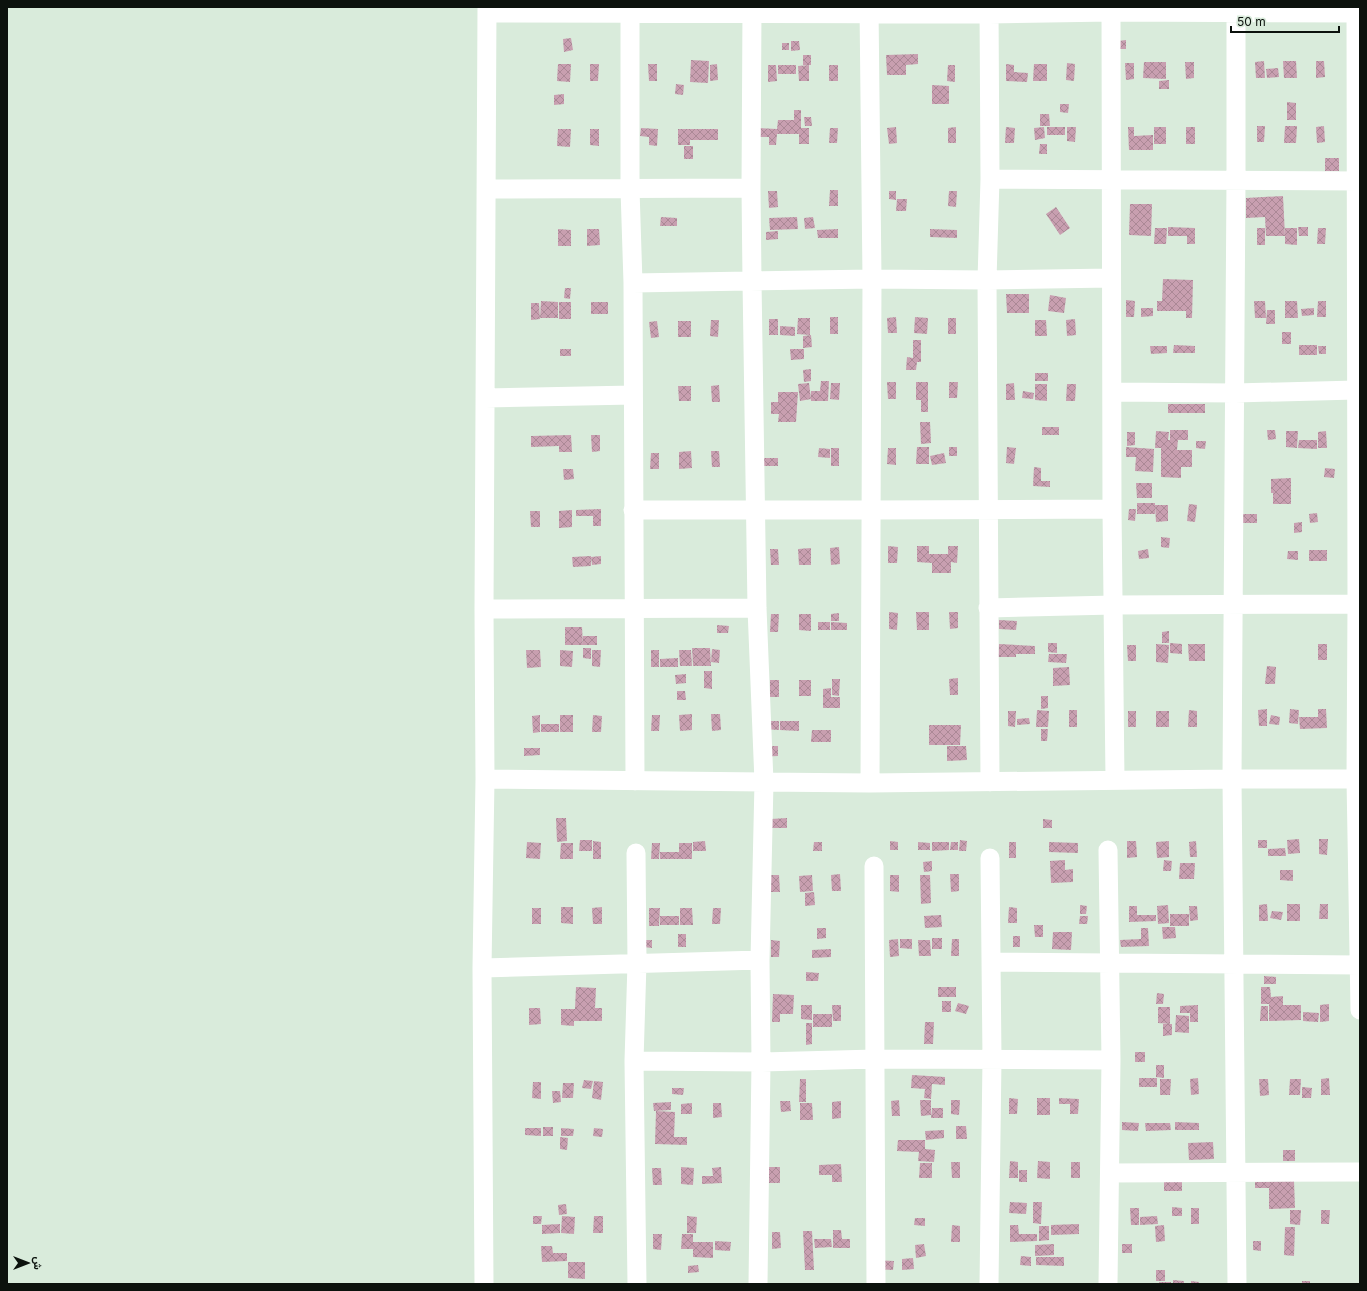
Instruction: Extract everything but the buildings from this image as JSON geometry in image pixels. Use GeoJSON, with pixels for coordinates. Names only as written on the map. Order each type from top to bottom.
{"type":"FeatureCollection","features":[{"type":"Feature","properties":{"kind":"street"},"geometry":{"type":"LineString","coordinates":[[1111,9],[1111,278],[1113,392],[1112,509],[1115,780]]}},
{"type":"Feature","properties":{"kind":"street"},"geometry":{"type":"LineString","coordinates":[[484,1284],[482,968],[485,779],[484,609],[487,10],[1111,9],[1357,11],[1358,280],[1356,390],[1359,604],[1358,839],[1360,1010]]}},
{"type":"Feature","properties":{"kind":"street"},"geometry":{"type":"LineString","coordinates":[[630,10],[630,189],[633,283],[635,781]]}},
{"type":"Feature","properties":{"kind":"street"},"geometry":{"type":"LineString","coordinates":[[753,10],[751,188],[755,510],[757,608],[764,782],[760,960],[758,1284]]}},
{"type":"Feature","properties":{"kind":"street"},"geometry":{"type":"LineString","coordinates":[[869,10],[872,279],[870,783]]}},
{"type":"Feature","properties":{"kind":"street"},"geometry":{"type":"LineString","coordinates":[[989,10],[990,179],[987,280],[987,509],[990,782]]}},
{"type":"Feature","properties":{"kind":"street"},"geometry":{"type":"LineString","coordinates":[[1236,10],[1232,779],[1237,1284]]}},
{"type":"Feature","properties":{"kind":"street"},"geometry":{"type":"LineString","coordinates":[[990,179],[1236,179],[1358,181]]}},
{"type":"Feature","properties":{"kind":"street"},"geometry":{"type":"LineString","coordinates":[[486,189],[751,188]]}},
{"type":"Feature","properties":{"kind":"street"},"geometry":{"type":"LineString","coordinates":[[633,283],[872,279],[987,280],[1111,278]]}},
{"type":"Feature","properties":{"kind":"street"},"geometry":{"type":"LineString","coordinates":[[1113,392],[1234,393],[1356,390]]}},
{"type":"Feature","properties":{"kind":"street"},"geometry":{"type":"LineString","coordinates":[[485,398],[633,395]]}},
{"type":"Feature","properties":{"kind":"street"},"geometry":{"type":"LineString","coordinates":[[633,510],[1112,509]]}},
{"type":"Feature","properties":{"kind":"street"},"geometry":{"type":"LineString","coordinates":[[988,608],[1114,605],[1359,604]]}},
{"type":"Feature","properties":{"kind":"street"},"geometry":{"type":"LineString","coordinates":[[484,609],[757,608]]}},
{"type":"Feature","properties":{"kind":"street"},"geometry":{"type":"LineString","coordinates":[[485,779],[870,783],[1358,779]]}},
{"type":"Feature","properties":{"kind":"street"},"geometry":{"type":"LineString","coordinates":[[1108,850],[1111,1060],[1108,1284]]}},
{"type":"Feature","properties":{"kind":"street"},"geometry":{"type":"LineString","coordinates":[[636,853],[634,1061],[637,1284]]}},
{"type":"Feature","properties":{"kind":"street"},"geometry":{"type":"LineString","coordinates":[[989,1284],[992,1060],[990,858]]}},
{"type":"Feature","properties":{"kind":"street"},"geometry":{"type":"LineString","coordinates":[[874,866],[876,1284]]}},
{"type":"Feature","properties":{"kind":"street"},"geometry":{"type":"LineString","coordinates":[[482,968],[760,960]]}},
{"type":"Feature","properties":{"kind":"street"},"geometry":{"type":"LineString","coordinates":[[991,962],[1359,965]]}},
{"type":"Feature","properties":{"kind":"street"},"geometry":{"type":"LineString","coordinates":[[634,1061],[760,1062],[875,1060],[1111,1060]]}},
{"type":"Feature","properties":{"kind":"street"},"geometry":{"type":"LineString","coordinates":[[1110,1173],[1360,1172]]}}]}
